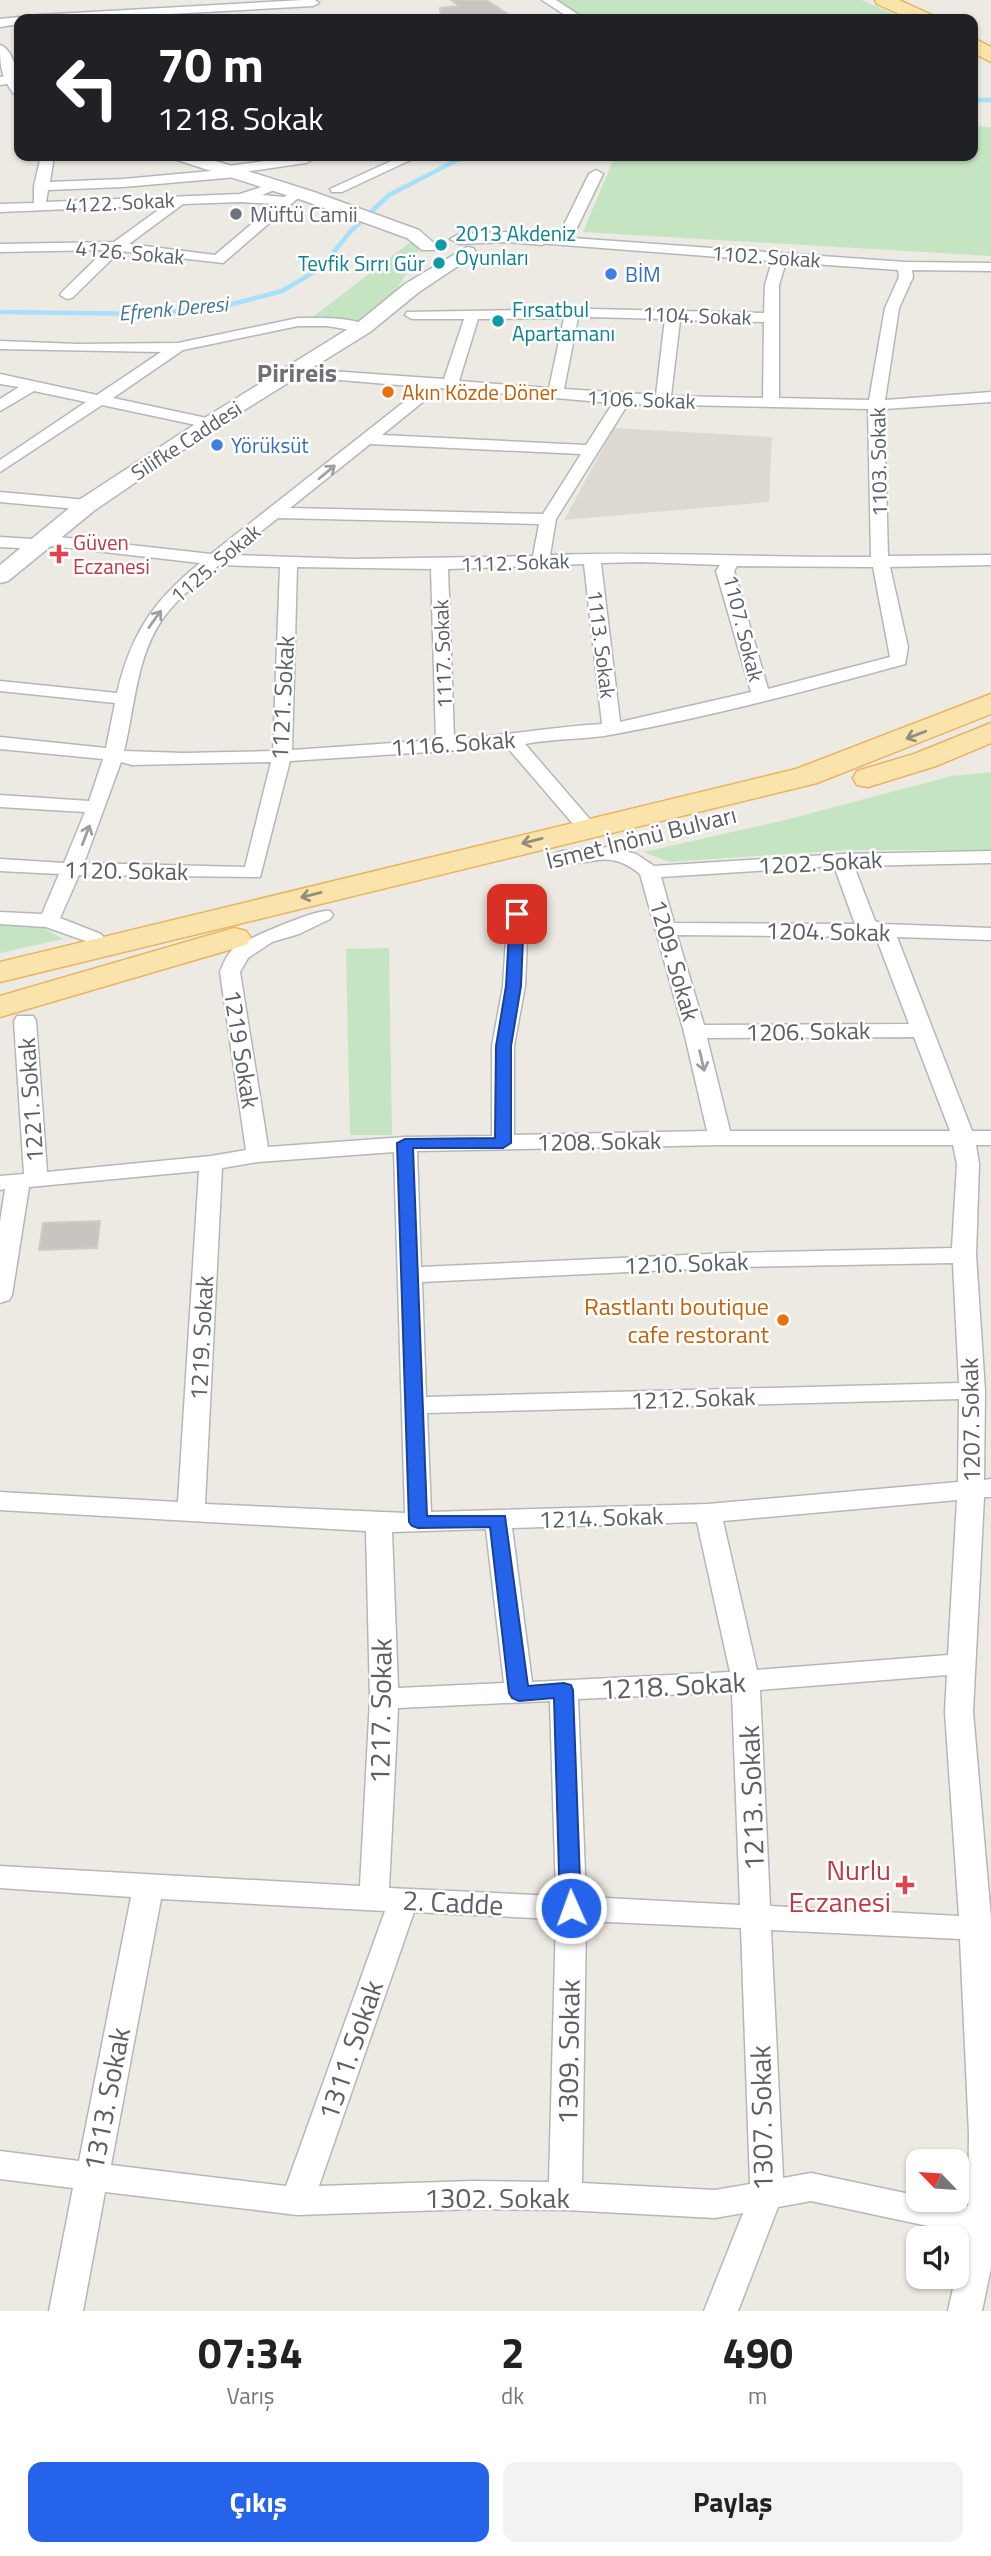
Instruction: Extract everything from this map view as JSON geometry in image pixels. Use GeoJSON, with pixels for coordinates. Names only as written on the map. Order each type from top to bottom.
{"type":"FeatureCollection","features":[{"type":"Feature","properties":{"kind":"main road"},"geometry":{"type":"LineString","coordinates":[[884,0],[925,14]]}},
{"type":"Feature","properties":{"kind":"main road"},"geometry":{"type":"LineString","coordinates":[[915,0],[931,14]]}},
{"type":"Feature","properties":{"kind":"main road","name":"İsmet İnönü Bulvarı"},"geometry":{"type":"LineString","coordinates":[[0,992],[842,787],[925,760],[988,715]]}},
{"type":"Feature","properties":{"kind":"main road","name":"İsmet İnönü Bulvarı"},"geometry":{"type":"LineString","coordinates":[[0,972],[806,776],[988,715]]}},
{"type":"Feature","properties":{"kind":"main road"},"geometry":{"type":"LineString","coordinates":[[842,787],[887,781],[952,765],[991,762]]}},
{"type":"Feature","properties":{"kind":"main road"},"geometry":{"type":"LineString","coordinates":[[12,1014],[269,927]]}},
{"type":"Feature","properties":{"kind":"main road"},"geometry":{"type":"LineString","coordinates":[[0,955],[94,938],[156,934]]}},
{"type":"Feature","properties":{"kind":"street"},"geometry":{"type":"LineString","coordinates":[[548,0],[571,14]]}},
{"type":"Feature","properties":{"kind":"street"},"geometry":{"type":"LineString","coordinates":[[101,14],[313,5]]}},
{"type":"Feature","properties":{"kind":"street"},"geometry":{"type":"LineString","coordinates":[[0,50],[12,82]]}},
{"type":"Feature","properties":{"kind":"street"},"geometry":{"type":"LineString","coordinates":[[40,206],[46,161]]}},
{"type":"Feature","properties":{"kind":"street"},"geometry":{"type":"LineString","coordinates":[[198,161],[413,234],[461,245],[542,240]]}},
{"type":"Feature","properties":{"kind":"street"},"geometry":{"type":"LineString","coordinates":[[41,186],[123,183],[232,172],[295,161]]}},
{"type":"Feature","properties":{"kind":"street"},"geometry":{"type":"LineString","coordinates":[[254,179],[304,161]]}},
{"type":"Feature","properties":{"kind":"street"},"geometry":{"type":"LineString","coordinates":[[291,193],[293,170],[307,161]]}},
{"type":"Feature","properties":{"kind":"street"},"geometry":{"type":"LineString","coordinates":[[337,189],[401,161]]}},
{"type":"Feature","properties":{"kind":"street"},"geometry":{"type":"LineString","coordinates":[[564,242],[596,174]]}},
{"type":"Feature","properties":{"kind":"street","name":"4122. Sokak"},"geometry":{"type":"LineString","coordinates":[[0,208],[241,198],[291,193]]}},
{"type":"Feature","properties":{"kind":"street","name":"4126. Sokak"},"geometry":{"type":"LineString","coordinates":[[0,248],[117,246],[218,260],[291,193]]}},
{"type":"Feature","properties":{"kind":"street"},"geometry":{"type":"LineString","coordinates":[[67,295],[117,246],[182,199]]}},
{"type":"Feature","properties":{"kind":"street"},"geometry":{"type":"LineString","coordinates":[[413,234],[429,248],[443,254],[461,245]]}},
{"type":"Feature","properties":{"kind":"street","name":"1102. Sokak"},"geometry":{"type":"LineString","coordinates":[[542,240],[780,258],[905,271],[991,267]]}},
{"type":"Feature","properties":{"kind":"street","name":"Silifke Caddesi"},"geometry":{"type":"LineString","coordinates":[[0,576],[87,505],[210,423],[363,328],[461,245]]}},
{"type":"Feature","properties":{"kind":"street"},"geometry":{"type":"LineString","coordinates":[[412,288],[426,263],[429,248]]}},
{"type":"Feature","properties":{"kind":"street"},"geometry":{"type":"LineString","coordinates":[[771,403],[772,285],[780,258]]}},
{"type":"Feature","properties":{"kind":"street"},"geometry":{"type":"LineString","coordinates":[[905,271],[991,280]]}},
{"type":"Feature","properties":{"kind":"street","name":"1103. Sokak"},"geometry":{"type":"LineString","coordinates":[[899,660],[899,647],[880,560],[876,405],[892,309],[905,271]]}},
{"type":"Feature","properties":{"kind":"street"},"geometry":{"type":"LineString","coordinates":[[555,395],[572,313]]}},
{"type":"Feature","properties":{"kind":"street","name":"1104. Sokak"},"geometry":{"type":"LineString","coordinates":[[412,315],[572,313],[772,318]]}},
{"type":"Feature","properties":{"kind":"street"},"geometry":{"type":"LineString","coordinates":[[663,400],[673,314]]}},
{"type":"Feature","properties":{"kind":"street"},"geometry":{"type":"LineString","coordinates":[[443,385],[472,315]]}},
{"type":"Feature","properties":{"kind":"street"},"geometry":{"type":"LineString","coordinates":[[0,345],[78,348],[178,347],[298,322],[327,322],[363,328]]}},
{"type":"Feature","properties":{"kind":"street"},"geometry":{"type":"LineString","coordinates":[[0,467],[178,347]]}},
{"type":"Feature","properties":{"kind":"street","name":"1106. Sokak"},"geometry":{"type":"LineString","coordinates":[[292,371],[623,399],[876,405],[991,397]]}},
{"type":"Feature","properties":{"kind":"street"},"geometry":{"type":"LineString","coordinates":[[0,379],[210,423]]}},
{"type":"Feature","properties":{"kind":"street"},"geometry":{"type":"LineString","coordinates":[[0,407],[33,385]]}},
{"type":"Feature","properties":{"kind":"street","name":"1125. Sokak"},"geometry":{"type":"LineString","coordinates":[[49,921],[72,869],[114,754],[125,699],[148,627],[171,597],[366,439],[443,385]]}},
{"type":"Feature","properties":{"kind":"street"},"geometry":{"type":"LineString","coordinates":[[541,561],[548,519],[623,399]]}},
{"type":"Feature","properties":{"kind":"street"},"geometry":{"type":"LineString","coordinates":[[366,439],[592,450]]}},
{"type":"Feature","properties":{"kind":"street"},"geometry":{"type":"LineString","coordinates":[[0,496],[87,505]]}},
{"type":"Feature","properties":{"kind":"street"},"geometry":{"type":"LineString","coordinates":[[276,513],[548,519]]}},
{"type":"Feature","properties":{"kind":"street","name":"1112. Sokak"},"geometry":{"type":"LineString","coordinates":[[0,542],[39,542],[215,561],[439,564],[641,557],[793,564],[880,560],[991,560]]}},
{"type":"Feature","properties":{"kind":"street","name":"1113. Sokak"},"geometry":{"type":"LineString","coordinates":[[593,559],[612,729]]}},
{"type":"Feature","properties":{"kind":"street","name":"1107. Sokak"},"geometry":{"type":"LineString","coordinates":[[731,561],[725,571],[761,695]]}},
{"type":"Feature","properties":{"kind":"street","name":"1121. Sokak"},"geometry":{"type":"LineString","coordinates":[[253,873],[282,755],[289,562]]}},
{"type":"Feature","properties":{"kind":"street","name":"1117. Sokak"},"geometry":{"type":"LineString","coordinates":[[439,564],[445,744]]}},
{"type":"Feature","properties":{"kind":"street","name":"1116. Sokak"},"geometry":{"type":"LineString","coordinates":[[0,743],[114,754],[132,759],[282,755],[512,741],[552,733],[612,729],[899,660]]}},
{"type":"Feature","properties":{"kind":"street"},"geometry":{"type":"LineString","coordinates":[[0,686],[125,699]]}},
{"type":"Feature","properties":{"kind":"street"},"geometry":{"type":"LineString","coordinates":[[512,741],[587,828]]}},
{"type":"Feature","properties":{"kind":"street"},"geometry":{"type":"LineString","coordinates":[[0,801],[96,807]]}},
{"type":"Feature","properties":{"kind":"street","name":"1209. Sokak"},"geometry":{"type":"LineString","coordinates":[[563,857],[601,852],[619,853],[636,859],[649,872],[695,1032],[720,1139]]}},
{"type":"Feature","properties":{"kind":"street","name":"1202. Sokak"},"geometry":{"type":"LineString","coordinates":[[649,872],[842,860],[991,857]]}},
{"type":"Feature","properties":{"kind":"street","name":"1207. Sokak"},"geometry":{"type":"LineString","coordinates":[[842,860],[866,925],[885,932],[963,1137],[968,1164],[964,1255],[981,1488],[961,1664],[959,1712],[983,1928],[987,2224],[965,2311]]}},
{"type":"Feature","properties":{"kind":"street","name":"1120. Sokak"},"geometry":{"type":"LineString","coordinates":[[0,865],[253,873]]}},
{"type":"Feature","properties":{"kind":"street"},"geometry":{"type":"LineString","coordinates":[[503,1143],[503,1046],[513,986],[519,891]]}},
{"type":"Feature","properties":{"kind":"street","name":"1219 Sokak"},"geometry":{"type":"LineString","coordinates":[[258,1155],[230,972],[239,954],[265,938],[292,930],[323,915]]}},
{"type":"Feature","properties":{"kind":"street"},"geometry":{"type":"LineString","coordinates":[[0,918],[49,921],[94,938]]}},
{"type":"Feature","properties":{"kind":"street","name":"1204. Sokak"},"geometry":{"type":"LineString","coordinates":[[666,929],[991,934]]}},
{"type":"Feature","properties":{"kind":"street","name":"1221. Sokak"},"geometry":{"type":"LineString","coordinates":[[0,1295],[18,1182],[12,1014]]}},
{"type":"Feature","properties":{"kind":"street","name":"1206. Sokak"},"geometry":{"type":"LineString","coordinates":[[695,1032],[922,1030]]}},
{"type":"Feature","properties":{"kind":"street","name":"1208. Sokak"},"geometry":{"type":"LineString","coordinates":[[18,1182],[211,1163],[258,1155],[405,1143],[991,1138]]}},
{"type":"Feature","properties":{"kind":"street"},"geometry":{"type":"LineString","coordinates":[[405,1143],[418,1522]]}},
{"type":"Feature","properties":{"kind":"street","name":"1219. Sokak"},"geometry":{"type":"LineString","coordinates":[[191,1512],[211,1163]]}},
{"type":"Feature","properties":{"kind":"street","name":"1210. Sokak"},"geometry":{"type":"LineString","coordinates":[[408,1275],[732,1261],[964,1255]]}},
{"type":"Feature","properties":{"kind":"street","name":"1212. Sokak"},"geometry":{"type":"LineString","coordinates":[[415,1405],[583,1403],[743,1395],[972,1391]]}},
{"type":"Feature","properties":{"kind":"street","name":"1214. Sokak"},"geometry":{"type":"LineString","coordinates":[[0,1501],[379,1523],[708,1513],[981,1488]]}},
{"type":"Feature","properties":{"kind":"street","name":"1213. Sokak"},"geometry":{"type":"LineString","coordinates":[[708,1513],[746,1681],[756,1918]]}},
{"type":"Feature","properties":{"kind":"street"},"geometry":{"type":"LineString","coordinates":[[498,1521],[519,1693]]}},
{"type":"Feature","properties":{"kind":"street","name":"1217. Sokak"},"geometry":{"type":"LineString","coordinates":[[379,1523],[389,1898]]}},
{"type":"Feature","properties":{"kind":"street","name":"1218. Sokak"},"geometry":{"type":"LineString","coordinates":[[384,1699],[746,1681],[961,1664]]}},
{"type":"Feature","properties":{"kind":"street"},"geometry":{"type":"LineString","coordinates":[[564,1690],[571,1908]]}},
{"type":"Feature","properties":{"kind":"street","name":"2. Cadde"},"geometry":{"type":"LineString","coordinates":[[0,1877],[148,1887],[983,1928]]}},
{"type":"Feature","properties":{"kind":"street","name":"1313. Sokak"},"geometry":{"type":"LineString","coordinates":[[66,2311],[148,1887]]}},
{"type":"Feature","properties":{"kind":"street","name":"1311. Sokak"},"geometry":{"type":"LineString","coordinates":[[297,2200],[389,1898]]}},
{"type":"Feature","properties":{"kind":"street","name":"1309. Sokak"},"geometry":{"type":"LineString","coordinates":[[565,2196],[571,1908]]}},
{"type":"Feature","properties":{"kind":"street","name":"1307. Sokak"},"geometry":{"type":"LineString","coordinates":[[721,2311],[767,2193],[756,1918]]}},
{"type":"Feature","properties":{"kind":"street","name":"1302. Sokak"},"geometry":{"type":"LineString","coordinates":[[0,2165],[297,2200],[473,2195],[565,2196],[715,2204],[811,2187],[987,2224]]}},
{"type":"Feature","properties":{"kind":"shaded area"},"geometry":{"type":"Polygon","coordinates":[[[614,428],[772,437],[769,502],[564,520],[614,428]]]}},
{"type":"Feature","properties":{"kind":"green space"},"geometry":{"type":"Polygon","coordinates":[[[557,0],[862,0],[893,14],[578,14],[557,0]]]}},
{"type":"Feature","properties":{"kind":"green space"},"geometry":{"type":"Polygon","coordinates":[[[978,126],[991,127],[991,256],[583,232],[613,161],[978,161],[978,126]]]}},
{"type":"Feature","properties":{"kind":"green space"},"geometry":{"type":"Polygon","coordinates":[[[413,240],[420,247],[415,257],[403,280],[378,310],[352,321],[313,317],[413,240]]]}},
{"type":"Feature","properties":{"kind":"green space"},"geometry":{"type":"Polygon","coordinates":[[[991,772],[991,850],[847,850],[669,862],[644,852],[789,819],[952,776],[991,772]]]}},
{"type":"Feature","properties":{"kind":"green space"},"geometry":{"type":"Polygon","coordinates":[[[0,925],[42,927],[63,939],[0,953],[0,925]]]}},
{"type":"Feature","properties":{"kind":"green space"},"geometry":{"type":"Polygon","coordinates":[[[389,948],[392,1135],[350,1135],[346,949],[389,948]]]}},
{"type":"Feature","properties":{"kind":"building"},"geometry":{"type":"Polygon","coordinates":[[[451,0],[486,0],[508,14],[441,14],[440,8],[459,6],[451,0]]]}},
{"type":"Feature","properties":{"kind":"building"},"geometry":{"type":"Polygon","coordinates":[[[100,1221],[97,1248],[39,1250],[43,1223],[100,1221]]]}},
{"type":"Feature","properties":{"kind":"waterway","name":"Efrenk Deresi"},"geometry":{"type":"LineString","coordinates":[[978,100],[991,100]]}},
{"type":"Feature","properties":{"kind":"waterway","name":"Efrenk Deresi"},"geometry":{"type":"LineString","coordinates":[[0,312],[151,314],[225,306],[282,291],[321,268],[350,232],[389,195],[455,161]]}},
{"type":"Feature","properties":{"kind":"place","name":"Müftü Camii"},"geometry":{"type":"Point","coordinates":[236,214]}},
{"type":"Feature","properties":{"kind":"place","name":"2013 Akdeniz Oyunları"},"geometry":{"type":"Point","coordinates":[441,245]}},
{"type":"Feature","properties":{"kind":"place","name":"Tevfik Sırrı Gür"},"geometry":{"type":"Point","coordinates":[439,263]}},
{"type":"Feature","properties":{"kind":"place","name":"BİM"},"geometry":{"type":"Point","coordinates":[611,274]}},
{"type":"Feature","properties":{"kind":"place","name":"Fırsatbul Apartamanı"},"geometry":{"type":"Point","coordinates":[498,321]}},
{"type":"Feature","properties":{"kind":"place","name":"Akın Közde Döner"},"geometry":{"type":"Point","coordinates":[388,392]}},
{"type":"Feature","properties":{"kind":"place","name":"Yörüksüt"},"geometry":{"type":"Point","coordinates":[217,445]}},
{"type":"Feature","properties":{"kind":"place","name":"Güven Eczanesi"},"geometry":{"type":"Point","coordinates":[59,554]}},
{"type":"Feature","properties":{"kind":"place","name":"Rastlantı boutique cafe restorant"},"geometry":{"type":"Point","coordinates":[783,1320]}},
{"type":"Feature","properties":{"kind":"place","name":"Nurlu Eczanesi"},"geometry":{"type":"Point","coordinates":[905,1885]}},
{"type":"Feature","properties":{"kind":"district","name":"Pirireis"},"geometry":{"type":"Point","coordinates":[297,372]}},
{"type":"Feature","properties":{"kind":"route"},"geometry":{"type":"LineString","coordinates":[[517,914],[513,986],[503,1046],[503,1143],[405,1143],[418,1522],[498,1521],[519,1693],[564,1690],[571,1908]]}}]}
